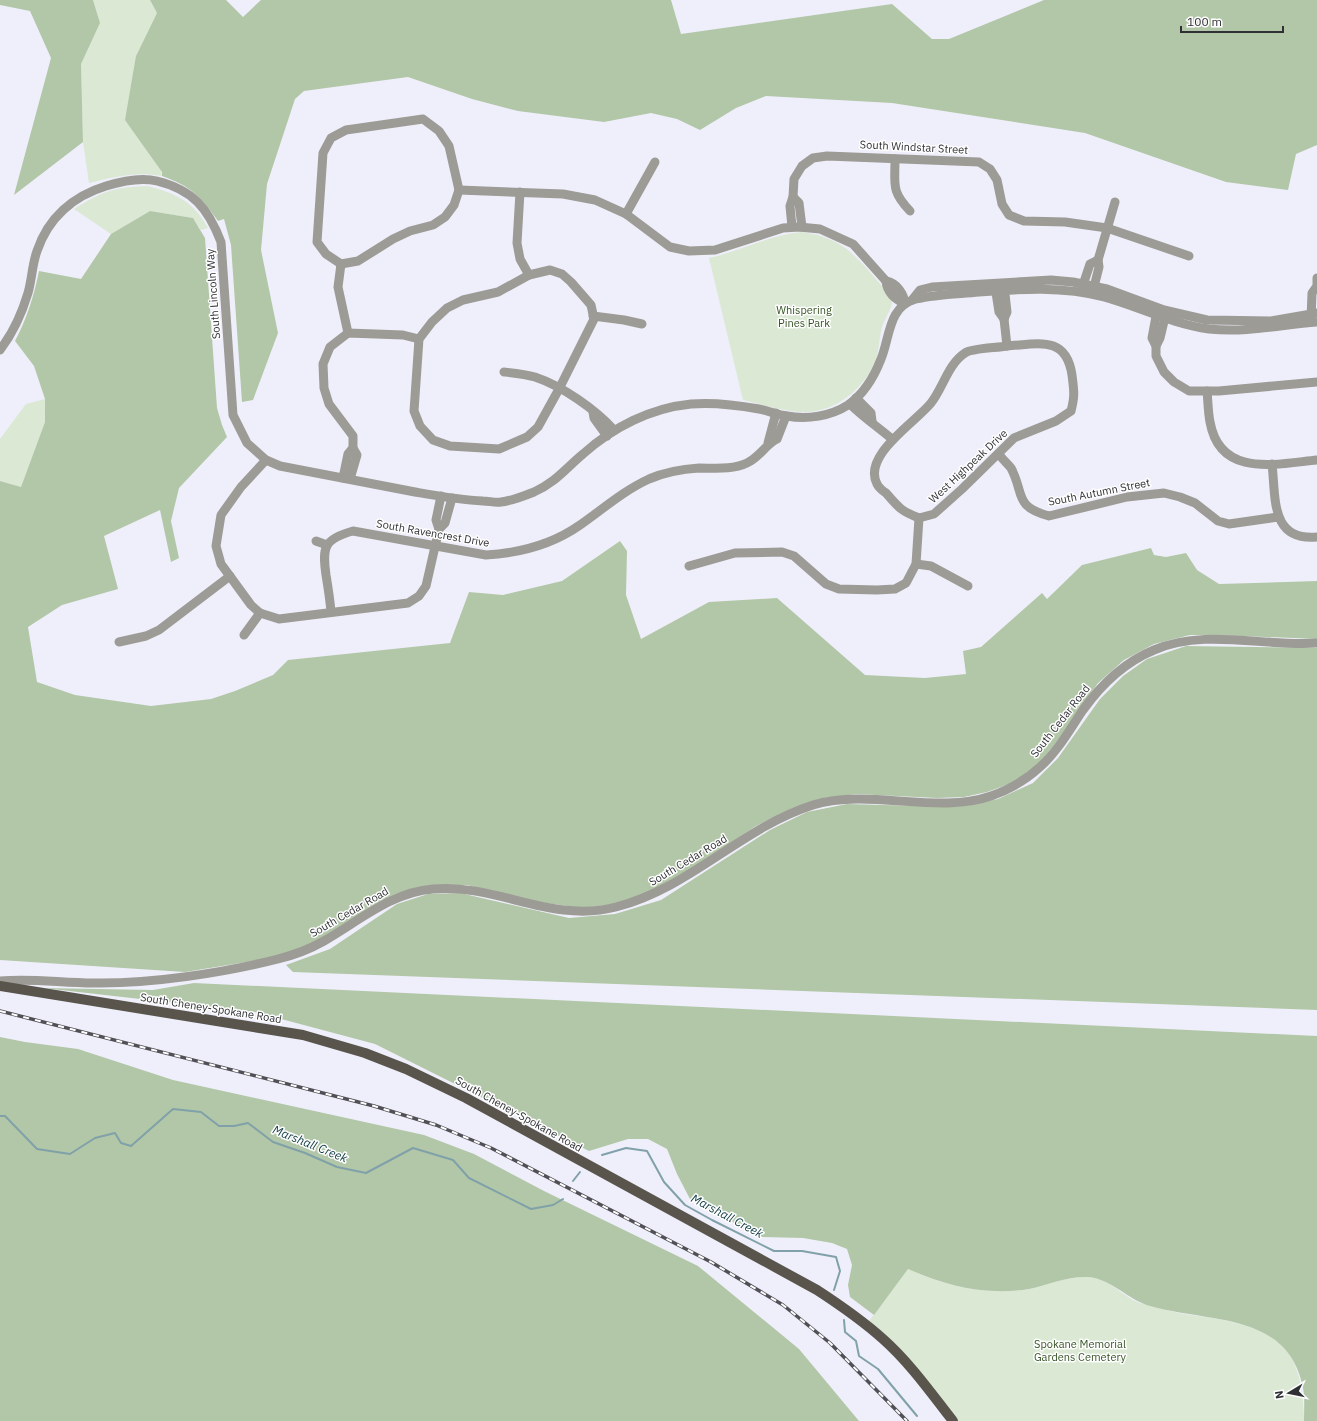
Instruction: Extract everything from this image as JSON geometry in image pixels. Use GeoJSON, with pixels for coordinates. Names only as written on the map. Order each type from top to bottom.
{"type":"FeatureCollection","features":[{"type":"Feature","properties":{"kind":"main road","name":"South Cheney-Spokane Road"},"geometry":{"type":"LineString","coordinates":[[0,986],[303,1035],[365,1053],[444,1087],[811,1287],[836,1303],[884,1340],[909,1366],[953,1421]]}},
{"type":"Feature","properties":{"kind":"street"},"geometry":{"type":"LineString","coordinates":[[423,119],[439,131],[449,146],[459,190],[454,205],[445,217],[433,225],[410,231],[393,239],[358,261],[341,264],[326,254],[317,242],[323,153],[331,138],[346,130],[423,119]]}},
{"type":"Feature","properties":{"kind":"street","name":"South Windstar Street"},"geometry":{"type":"LineString","coordinates":[[793,197],[794,179],[802,166],[812,158],[827,156],[979,162],[990,169],[997,180],[1002,204],[1009,215],[1024,221],[1065,222],[1107,228],[1189,256]]}},
{"type":"Feature","properties":{"kind":"street"},"geometry":{"type":"LineString","coordinates":[[895,159],[895,190],[899,200],[910,211]]}},
{"type":"Feature","properties":{"kind":"street"},"geometry":{"type":"LineString","coordinates":[[626,214],[655,162]]}},
{"type":"Feature","properties":{"kind":"street","name":"South Lincoln Way"},"geometry":{"type":"LineString","coordinates":[[0,350],[18,319],[28,293],[37,252],[49,225],[69,203],[91,190],[118,182],[150,179],[174,185],[198,202],[213,220],[221,242],[233,415],[247,443],[266,460],[280,466],[452,498],[500,502],[533,492],[560,477],[583,454],[610,433],[656,411],[690,404],[725,404],[781,415],[814,417],[830,413],[853,401]]}},
{"type":"Feature","properties":{"kind":"street"},"geometry":{"type":"LineString","coordinates":[[459,190],[564,194],[595,200],[626,214],[670,247],[689,252],[715,250],[783,228],[802,227],[820,229],[853,244],[886,281],[887,288],[896,300],[908,302]]}},
{"type":"Feature","properties":{"kind":"street"},"geometry":{"type":"LineString","coordinates":[[520,192],[517,243],[520,259],[529,275]]}},
{"type":"Feature","properties":{"kind":"street"},"geometry":{"type":"LineString","coordinates":[[792,227],[790,206],[793,197],[799,203],[802,227]]}},
{"type":"Feature","properties":{"kind":"street"},"geometry":{"type":"LineString","coordinates":[[1093,290],[1100,267],[1098,260],[1115,202]]}},
{"type":"Feature","properties":{"kind":"street"},"geometry":{"type":"LineString","coordinates":[[1082,288],[1090,264],[1098,260]]}},
{"type":"Feature","properties":{"kind":"street"},"geometry":{"type":"LineString","coordinates":[[341,264],[338,287],[348,333]]}},
{"type":"Feature","properties":{"kind":"street"},"geometry":{"type":"LineString","coordinates":[[550,270],[562,274],[571,282],[591,305],[594,316],[594,319],[559,389],[538,427],[527,437],[499,449],[450,446],[433,440],[420,426],[414,411],[420,340],[432,322],[447,308],[464,300],[498,292],[529,275],[550,270]]}},
{"type":"Feature","properties":{"kind":"street"},"geometry":{"type":"LineString","coordinates":[[892,439],[872,421],[871,413],[853,401],[864,392],[875,375],[883,356],[889,328],[896,312],[920,290],[932,287],[1000,286],[1051,280],[1082,288],[1126,295],[1161,313],[1207,320],[1242,322],[1314,318],[1312,292],[1317,286],[1317,278]]}},
{"type":"Feature","properties":{"kind":"street"},"geometry":{"type":"LineString","coordinates":[[689,566],[735,553],[782,552],[794,556],[826,584],[839,589],[895,589],[906,583],[916,564],[920,518],[903,511],[877,484],[875,470],[879,458],[892,439],[930,404],[943,386],[954,363],[966,352],[1007,346],[1004,319],[999,312],[1000,286]]}},
{"type":"Feature","properties":{"kind":"street"},"geometry":{"type":"LineString","coordinates":[[1161,313],[1152,338],[1156,346],[1156,356],[1164,372],[1174,382],[1188,391],[1207,391],[1317,382]]}},
{"type":"Feature","properties":{"kind":"street"},"geometry":{"type":"LineString","coordinates":[[594,316],[642,324]]}},
{"type":"Feature","properties":{"kind":"street"},"geometry":{"type":"LineString","coordinates":[[347,479],[348,454],[353,448],[353,436],[329,404],[324,388],[323,364],[330,347],[348,333],[402,335],[420,340]]}},
{"type":"Feature","properties":{"kind":"street","name":"West Highpeak Drive"},"geometry":{"type":"LineString","coordinates":[[920,518],[934,514],[999,454],[1014,438],[1056,421],[1071,412],[1075,397],[1070,364],[1064,352],[1055,346],[1044,343],[1007,346]]}},
{"type":"Feature","properties":{"kind":"street"},"geometry":{"type":"LineString","coordinates":[[504,372],[535,377],[577,399],[593,412],[594,418],[610,433]]}},
{"type":"Feature","properties":{"kind":"street"},"geometry":{"type":"LineString","coordinates":[[1207,391],[1210,422],[1214,436],[1223,451],[1234,459],[1241,462],[1272,464],[1317,460]]}},
{"type":"Feature","properties":{"kind":"street","name":"South Ravencrest Drive"},"geometry":{"type":"LineString","coordinates":[[327,545],[339,535],[353,531],[486,556],[506,554],[528,549],[552,541],[580,525],[624,491],[650,479],[678,471],[698,468],[729,468],[747,463],[758,456],[768,443],[781,415]]}},
{"type":"Feature","properties":{"kind":"street","name":"South Autumn Street"},"geometry":{"type":"LineString","coordinates":[[999,454],[1011,469],[1020,497],[1026,506],[1036,512],[1049,516],[1127,498],[1164,493],[1195,503],[1218,521],[1228,524],[1278,517]]}},
{"type":"Feature","properties":{"kind":"street"},"geometry":{"type":"LineString","coordinates":[[266,460],[241,488],[221,515],[216,546],[220,564],[251,605],[260,612],[279,619],[408,603],[414,600],[426,586],[439,529],[436,520],[441,496]]}},
{"type":"Feature","properties":{"kind":"street"},"geometry":{"type":"LineString","coordinates":[[1272,464],[1278,517],[1285,529],[1294,535],[1304,538],[1317,537]]}},
{"type":"Feature","properties":{"kind":"street"},"geometry":{"type":"LineString","coordinates":[[439,529],[445,523],[452,498]]}},
{"type":"Feature","properties":{"kind":"street"},"geometry":{"type":"LineString","coordinates":[[316,541],[327,545],[323,554],[331,612]]}},
{"type":"Feature","properties":{"kind":"street"},"geometry":{"type":"LineString","coordinates":[[916,564],[931,566],[968,586]]}},
{"type":"Feature","properties":{"kind":"street"},"geometry":{"type":"LineString","coordinates":[[119,642],[154,633],[230,576]]}},
{"type":"Feature","properties":{"kind":"street"},"geometry":{"type":"LineString","coordinates":[[244,635],[260,612]]}},
{"type":"Feature","properties":{"kind":"street","name":"South Cedar Road"},"geometry":{"type":"LineString","coordinates":[[0,981],[133,982],[204,973],[276,960],[322,943],[396,897],[429,889],[459,888],[533,906],[570,912],[611,909],[646,899],[681,880],[780,818],[814,805],[845,799],[964,801],[989,796],[1015,785],[1040,767],[1108,680],[1130,663],[1155,649],[1189,640],[1317,643]]}},
{"type":"Feature","properties":{"kind":"green space"},"geometry":{"type":"Polygon","coordinates":[[[0,0],[93,0],[100,23],[81,64],[83,142],[14,195],[51,58],[30,11],[0,5],[0,0]]]}},
{"type":"Feature","properties":{"kind":"green space"},"geometry":{"type":"Polygon","coordinates":[[[93,0],[150,0],[157,13],[136,56],[162,176],[134,174],[89,183],[83,142],[81,64],[100,23],[93,0]]]}},
{"type":"Feature","properties":{"kind":"green space"},"geometry":{"type":"Polygon","coordinates":[[[150,0],[226,0],[243,17],[261,0],[671,0],[681,34],[892,4],[932,39],[949,39],[1044,0],[1317,0],[1317,145],[1296,154],[1288,190],[1226,182],[1085,133],[892,103],[766,96],[736,108],[700,130],[677,119],[651,113],[604,122],[518,111],[472,99],[408,77],[304,91],[295,99],[267,184],[261,250],[278,333],[253,400],[242,402],[231,245],[224,219],[218,221],[200,198],[188,188],[162,176],[162,172],[125,120],[136,56],[157,13],[150,0]]]}},
{"type":"Feature","properties":{"kind":"green space"},"geometry":{"type":"Polygon","coordinates":[[[148,186],[168,192],[183,200],[196,211],[208,228],[201,230],[193,218],[150,211],[111,234],[74,209],[109,191],[126,187],[148,186]]]}},
{"type":"Feature","properties":{"kind":"green space"},"geometry":{"type":"Polygon","coordinates":[[[150,211],[193,218],[205,238],[217,408],[227,437],[179,488],[171,521],[179,558],[171,562],[160,510],[104,536],[118,589],[62,605],[28,627],[37,682],[75,695],[151,706],[211,699],[235,691],[273,675],[288,660],[450,643],[469,592],[503,595],[562,581],[620,541],[627,551],[626,595],[641,639],[709,602],[777,598],[865,675],[925,678],[966,674],[963,651],[981,647],[1042,593],[1047,599],[1082,565],[1151,548],[1154,555],[1166,557],[1186,553],[1197,570],[1219,584],[1317,581],[1317,639],[1190,635],[1154,644],[1124,660],[1098,683],[1055,744],[1037,766],[1012,783],[987,792],[964,797],[937,798],[857,794],[824,798],[791,809],[756,826],[659,890],[623,903],[583,908],[538,902],[467,885],[429,885],[301,950],[265,959],[185,972],[0,960],[0,481],[21,487],[45,422],[45,399],[34,366],[15,341],[30,307],[39,271],[81,279],[111,234],[150,211]]]}},
{"type":"Feature","properties":{"kind":"green space","name":"Whispering Pines Park"},"geometry":{"type":"Polygon","coordinates":[[[802,232],[815,234],[835,242],[851,253],[867,268],[889,296],[892,303],[882,327],[876,358],[870,372],[863,382],[855,391],[835,405],[812,412],[778,409],[743,400],[709,258],[778,236],[802,232]]]}},
{"type":"Feature","properties":{"kind":"green space"},"geometry":{"type":"Polygon","coordinates":[[[45,399],[45,422],[21,487],[0,481],[0,439],[26,404],[45,399]]]}},
{"type":"Feature","properties":{"kind":"green space"},"geometry":{"type":"Polygon","coordinates":[[[1186,646],[1317,648],[1317,1010],[293,972],[286,965],[330,949],[397,904],[428,894],[460,893],[569,918],[615,914],[661,900],[770,830],[807,812],[847,804],[957,807],[998,799],[1033,783],[1058,758],[1100,699],[1123,676],[1147,659],[1186,646]]]}},
{"type":"Feature","properties":{"kind":"green space"},"geometry":{"type":"Polygon","coordinates":[[[194,983],[1317,1036],[1317,1421],[1304,1421],[1303,1388],[1294,1363],[1281,1345],[1263,1333],[1243,1324],[1150,1306],[1134,1299],[1112,1285],[1088,1277],[1066,1279],[1029,1289],[997,1291],[952,1285],[908,1269],[874,1315],[850,1297],[848,1285],[852,1265],[847,1249],[832,1243],[803,1238],[760,1237],[690,1199],[677,1174],[667,1149],[648,1139],[628,1139],[589,1151],[375,1044],[255,1012],[43,988],[153,990],[194,983]]]}},
{"type":"Feature","properties":{"kind":"green space"},"geometry":{"type":"Polygon","coordinates":[[[0,1037],[78,1049],[173,1080],[424,1135],[474,1154],[544,1191],[698,1266],[799,1349],[859,1421],[0,1421],[0,1037]]]}},
{"type":"Feature","properties":{"kind":"green space","name":"Spokane Memorial Gardens Cemetery"},"geometry":{"type":"Polygon","coordinates":[[[908,1269],[952,1285],[997,1291],[1029,1289],[1073,1278],[1094,1278],[1106,1282],[1133,1300],[1143,1304],[1177,1313],[1207,1317],[1252,1328],[1268,1335],[1281,1345],[1291,1358],[1298,1374],[1302,1395],[1304,1421],[953,1421],[866,1325],[908,1269]]]}},
{"type":"Feature","properties":{"kind":"waterway","name":"Marshall Creek"},"geometry":{"type":"LineString","coordinates":[[0,1116],[5,1116],[37,1149],[70,1154],[95,1138],[115,1133],[121,1143],[131,1146],[173,1109],[201,1112],[219,1126],[234,1126],[248,1123],[273,1142],[305,1153],[337,1167],[366,1173],[413,1148],[453,1160],[469,1178],[531,1209],[553,1205],[563,1199]]}},
{"type":"Feature","properties":{"kind":"waterway","name":"Marshall Creek"},"geometry":{"type":"LineString","coordinates":[[602,1155],[626,1148],[647,1151],[664,1182],[685,1205],[774,1251],[802,1251],[836,1257],[840,1271],[834,1290]]}},
{"type":"Feature","properties":{"kind":"waterway","name":"Marshall Creek"},"geometry":{"type":"LineString","coordinates":[[573,1181],[580,1172]]}},
{"type":"Feature","properties":{"kind":"waterway","name":"Marshall Creek"},"geometry":{"type":"LineString","coordinates":[[844,1320],[845,1332],[856,1341],[859,1356],[878,1369],[917,1416]]}},
{"type":"Feature","properties":{"kind":"railway"},"geometry":{"type":"LineString","coordinates":[[0,1011],[374,1106],[436,1125],[491,1148],[711,1262],[783,1305],[830,1343],[907,1421]]}}]}
